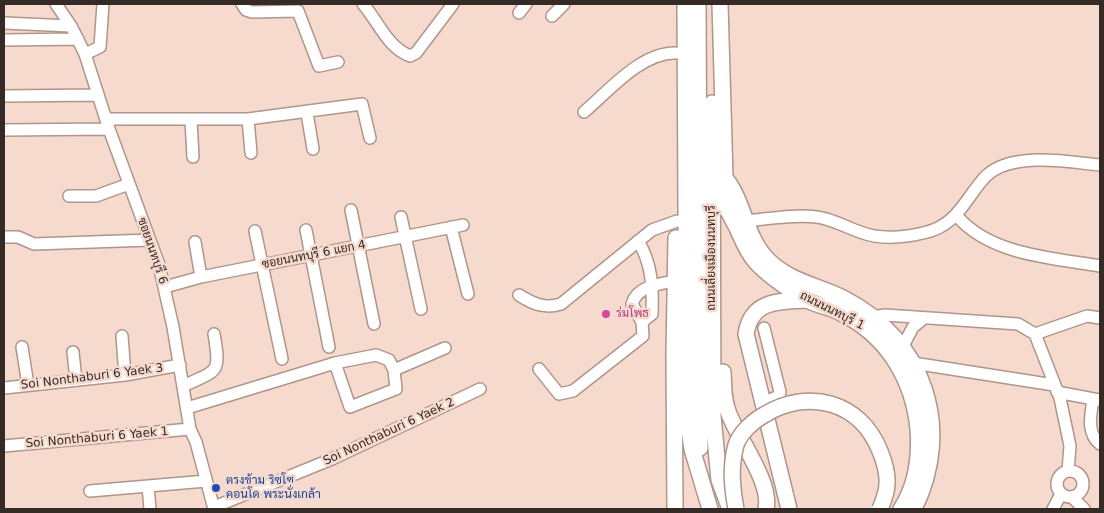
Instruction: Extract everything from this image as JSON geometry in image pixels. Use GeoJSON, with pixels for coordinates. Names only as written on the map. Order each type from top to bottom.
{"type":"FeatureCollection","features":[{"type":"Feature","properties":{"kind":"main road"},"geometry":{"type":"LineString","coordinates":[[675,509],[676,4]]}},
{"type":"Feature","properties":{"kind":"main road"},"geometry":{"type":"LineString","coordinates":[[685,4],[687,417],[692,449],[710,509]]}},
{"type":"Feature","properties":{"kind":"main road","name":"ถนนเลี่ยงเมืองนนทบุรี"},"geometry":{"type":"LineString","coordinates":[[698,4],[699,416],[703,487]]}},
{"type":"Feature","properties":{"kind":"main road","name":"ถนนเลี่ยงเมืองนนทบุรี"},"geometry":{"type":"LineString","coordinates":[[712,4],[713,416],[718,480],[730,509]]}},
{"type":"Feature","properties":{"kind":"main road"},"geometry":{"type":"LineString","coordinates":[[720,4],[724,178],[722,199],[724,397],[739,439],[762,476],[766,509]]}},
{"type":"Feature","properties":{"kind":"main road"},"geometry":{"type":"LineString","coordinates":[[724,178],[732,187],[749,232],[769,261],[808,285],[842,298],[872,317],[902,348],[917,369],[931,408],[933,435],[931,460],[924,490],[914,509]]}},
{"type":"Feature","properties":{"kind":"main road","name":"ถนนนนทบุรี 1"},"geometry":{"type":"LineString","coordinates":[[722,199],[756,263],[808,300],[838,312],[865,326],[886,346],[904,376],[916,412],[918,460],[913,482],[901,509]]}},
{"type":"Feature","properties":{"kind":"main road"},"geometry":{"type":"LineString","coordinates":[[789,509],[746,334],[747,324],[757,309],[772,303],[808,300]]}},
{"type":"Feature","properties":{"kind":"main road"},"geometry":{"type":"LineString","coordinates":[[682,509],[682,420],[686,346]]}},
{"type":"Feature","properties":{"kind":"main road"},"geometry":{"type":"LineString","coordinates":[[736,509],[731,469],[737,443],[752,422],[772,410],[790,403],[806,400],[822,401],[838,406],[858,419],[873,434],[885,464],[888,485],[880,509]]}},
{"type":"Feature","properties":{"kind":"street","name":"ซอยนนทบุรี 6"},"geometry":{"type":"LineString","coordinates":[[56,4],[71,26],[85,54],[107,124],[150,240],[165,287],[190,429],[196,442],[214,508]]}},
{"type":"Feature","properties":{"kind":"street"},"geometry":{"type":"LineString","coordinates":[[85,54],[100,47],[103,4]]}},
{"type":"Feature","properties":{"kind":"street"},"geometry":{"type":"LineString","coordinates":[[242,4],[246,10],[252,12],[298,11],[319,66],[338,62]]}},
{"type":"Feature","properties":{"kind":"street"},"geometry":{"type":"LineString","coordinates":[[369,6],[378,27],[403,54],[410,56],[416,53],[453,4]]}},
{"type":"Feature","properties":{"kind":"street"},"geometry":{"type":"LineString","coordinates":[[552,16],[564,4]]}},
{"type":"Feature","properties":{"kind":"street"},"geometry":{"type":"LineString","coordinates":[[4,23],[71,26]]}},
{"type":"Feature","properties":{"kind":"street"},"geometry":{"type":"LineString","coordinates":[[4,40],[78,39]]}},
{"type":"Feature","properties":{"kind":"street"},"geometry":{"type":"LineString","coordinates":[[584,112],[642,62],[664,53],[676,53]]}},
{"type":"Feature","properties":{"kind":"street"},"geometry":{"type":"LineString","coordinates":[[4,96],[98,95]]}},
{"type":"Feature","properties":{"kind":"street"},"geometry":{"type":"LineString","coordinates":[[4,130],[190,120],[248,119],[307,113],[362,104],[370,138]]}},
{"type":"Feature","properties":{"kind":"street"},"geometry":{"type":"LineString","coordinates":[[307,113],[313,149]]}},
{"type":"Feature","properties":{"kind":"street"},"geometry":{"type":"LineString","coordinates":[[248,119],[251,153]]}},
{"type":"Feature","properties":{"kind":"street"},"geometry":{"type":"LineString","coordinates":[[190,120],[192,157]]}},
{"type":"Feature","properties":{"kind":"street"},"geometry":{"type":"LineString","coordinates":[[745,221],[804,216],[818,217],[861,233],[900,238],[927,233],[957,216],[987,175],[998,168],[1017,162],[1043,159],[1100,165]]}},
{"type":"Feature","properties":{"kind":"street"},"geometry":{"type":"LineString","coordinates":[[69,196],[96,196],[129,184]]}},
{"type":"Feature","properties":{"kind":"street"},"geometry":{"type":"LineString","coordinates":[[351,210],[374,324]]}},
{"type":"Feature","properties":{"kind":"street"},"geometry":{"type":"LineString","coordinates":[[957,216],[966,226],[1011,251],[1100,266]]}},
{"type":"Feature","properties":{"kind":"street"},"geometry":{"type":"LineString","coordinates":[[402,217],[421,309]]}},
{"type":"Feature","properties":{"kind":"street"},"geometry":{"type":"LineString","coordinates":[[519,295],[534,305],[550,306],[562,304],[615,258],[652,230],[677,221]]}},
{"type":"Feature","properties":{"kind":"street","name":"ซอยนนทบุรี 6 แยก 4"},"geometry":{"type":"LineString","coordinates":[[165,287],[201,277],[463,225]]}},
{"type":"Feature","properties":{"kind":"street"},"geometry":{"type":"LineString","coordinates":[[451,227],[468,294]]}},
{"type":"Feature","properties":{"kind":"street"},"geometry":{"type":"LineString","coordinates":[[306,230],[329,347]]}},
{"type":"Feature","properties":{"kind":"street"},"geometry":{"type":"LineString","coordinates":[[255,232],[282,359]]}},
{"type":"Feature","properties":{"kind":"street"},"geometry":{"type":"LineString","coordinates":[[4,237],[18,237],[34,244],[150,240]]}},
{"type":"Feature","properties":{"kind":"street"},"geometry":{"type":"LineString","coordinates":[[638,241],[645,252],[652,284],[652,314],[642,322]]}},
{"type":"Feature","properties":{"kind":"street"},"geometry":{"type":"LineString","coordinates":[[195,242],[201,277]]}},
{"type":"Feature","properties":{"kind":"street"},"geometry":{"type":"LineString","coordinates":[[539,369],[559,394],[573,391],[643,336],[642,322],[632,304],[633,300],[652,284],[675,281]]}},
{"type":"Feature","properties":{"kind":"street"},"geometry":{"type":"LineString","coordinates":[[872,317],[885,315],[1018,324],[1035,334],[1055,389],[1070,446],[1068,471],[1058,479],[1057,486],[1084,509]]}},
{"type":"Feature","properties":{"kind":"street"},"geometry":{"type":"LineString","coordinates":[[1035,334],[1086,316],[1100,318]]}},
{"type":"Feature","properties":{"kind":"street"},"geometry":{"type":"LineString","coordinates":[[902,348],[913,327],[924,318]]}},
{"type":"Feature","properties":{"kind":"street"},"geometry":{"type":"LineString","coordinates":[[762,403],[779,396],[780,392],[764,328]]}},
{"type":"Feature","properties":{"kind":"street"},"geometry":{"type":"LineString","coordinates":[[183,386],[212,373],[216,368],[218,360],[214,334]]}},
{"type":"Feature","properties":{"kind":"street"},"geometry":{"type":"LineString","coordinates":[[122,336],[125,375]]}},
{"type":"Feature","properties":{"kind":"street"},"geometry":{"type":"LineString","coordinates":[[22,347],[28,385]]}},
{"type":"Feature","properties":{"kind":"street"},"geometry":{"type":"LineString","coordinates":[[394,370],[445,348]]}},
{"type":"Feature","properties":{"kind":"street"},"geometry":{"type":"LineString","coordinates":[[73,352],[76,380]]}},
{"type":"Feature","properties":{"kind":"street"},"geometry":{"type":"LineString","coordinates":[[187,408],[334,363],[376,355],[389,360],[394,370],[396,389],[351,407],[334,363]]}},
{"type":"Feature","properties":{"kind":"street"},"geometry":{"type":"LineString","coordinates":[[913,363],[1055,389],[1097,400],[1090,426],[1093,436],[1100,444]]}},
{"type":"Feature","properties":{"kind":"street","name":"Soi Nonthaburi 6 Yaek 3"},"geometry":{"type":"LineString","coordinates":[[4,388],[125,375],[180,365]]}},
{"type":"Feature","properties":{"kind":"street","name":"Soi Nonthaburi 6 Yaek 2"},"geometry":{"type":"LineString","coordinates":[[214,508],[332,459],[480,389]]}},
{"type":"Feature","properties":{"kind":"street","name":"Soi Nonthaburi 6 Yaek 1"},"geometry":{"type":"LineString","coordinates":[[4,446],[190,429]]}},
{"type":"Feature","properties":{"kind":"street"},"geometry":{"type":"LineString","coordinates":[[1053,509],[1066,495],[1080,492],[1082,484],[1078,475],[1068,471]]}},
{"type":"Feature","properties":{"kind":"street"},"geometry":{"type":"LineString","coordinates":[[90,491],[206,481]]}},
{"type":"Feature","properties":{"kind":"street"},"geometry":{"type":"LineString","coordinates":[[148,486],[150,509]]}},
{"type":"Feature","properties":{"kind":"place","name":"ร่มโพธ"},"geometry":{"type":"Point","coordinates":[606,314]}},
{"type":"Feature","properties":{"kind":"place","name":"ตรงข้าม ริซโซ คอนโด พระนั่งเกล้า"},"geometry":{"type":"Point","coordinates":[216,488]}}]}
